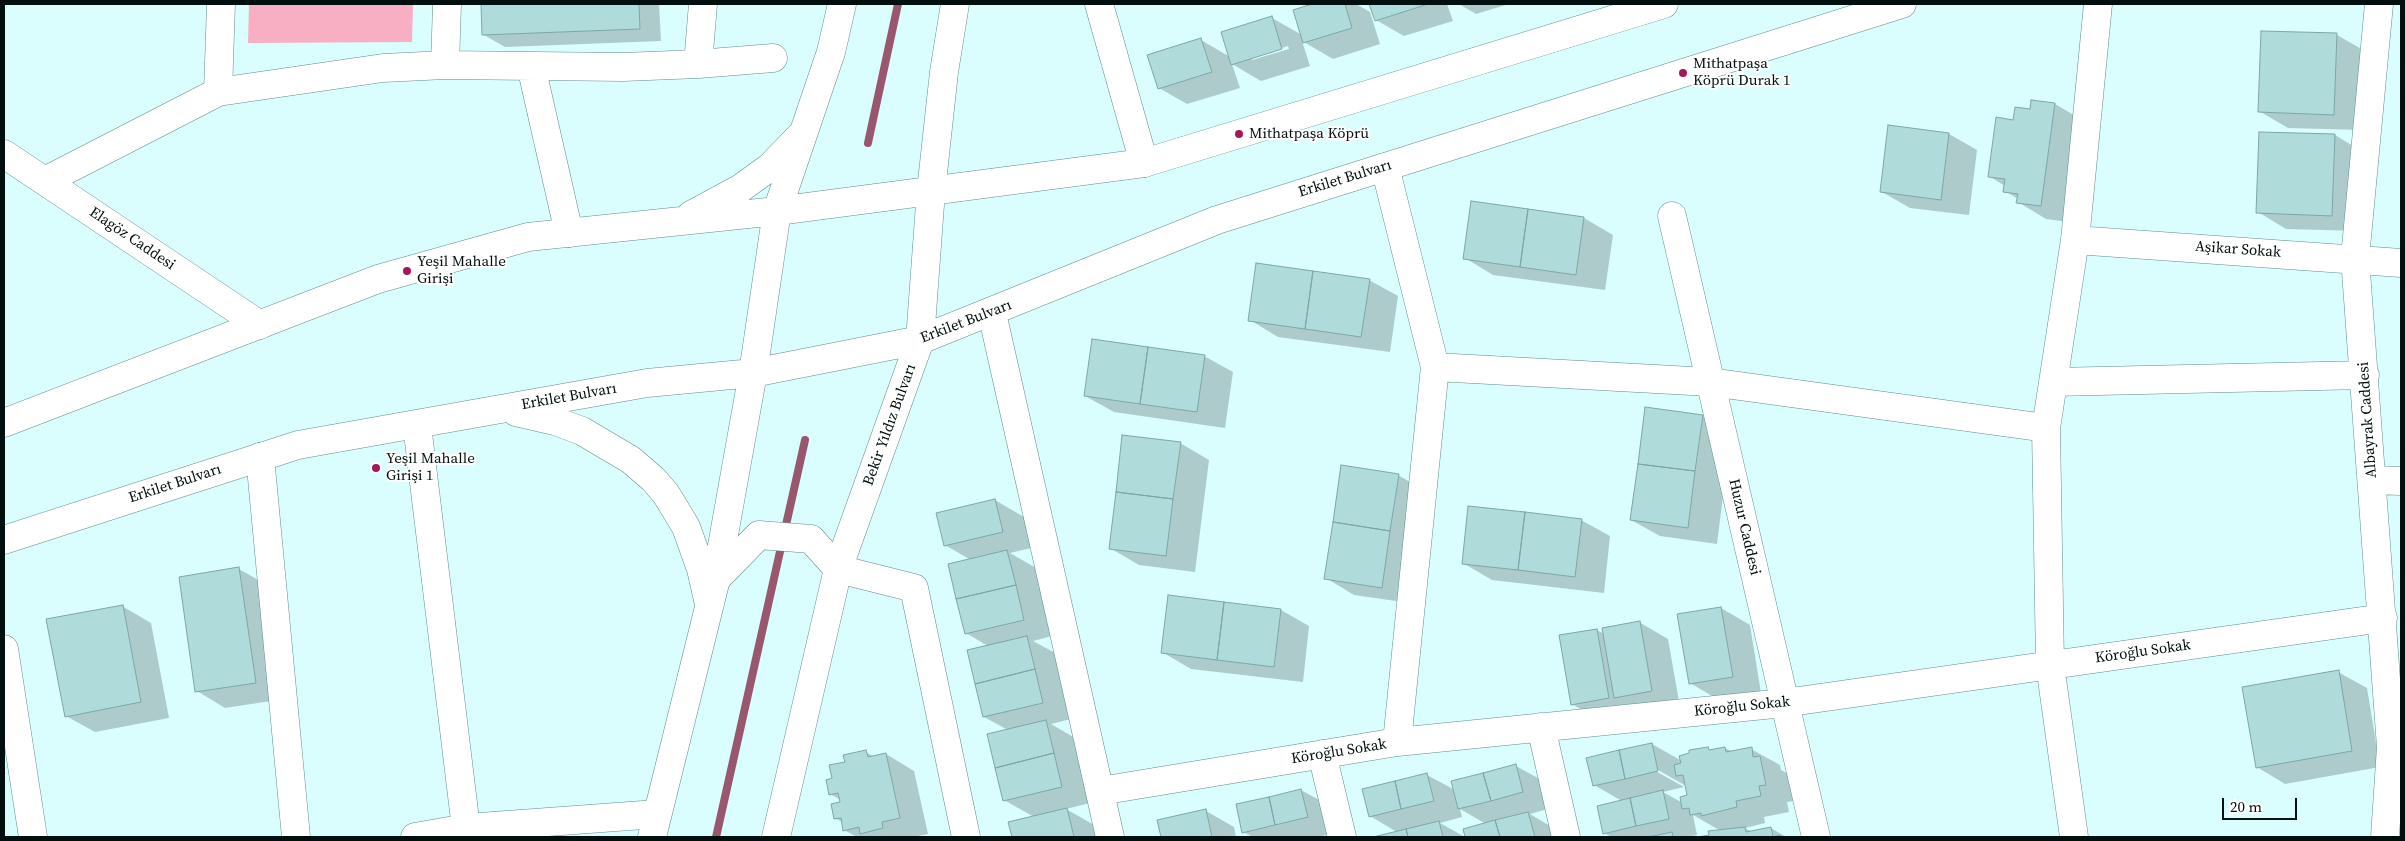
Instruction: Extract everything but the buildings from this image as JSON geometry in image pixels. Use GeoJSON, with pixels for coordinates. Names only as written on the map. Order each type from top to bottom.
{"type":"FeatureCollection","features":[{"type":"Feature","properties":{"kind":"street"},"geometry":{"type":"LineString","coordinates":[[218,92],[221,4]]}},
{"type":"Feature","properties":{"kind":"street"},"geometry":{"type":"LineString","coordinates":[[445,65],[447,4]]}},
{"type":"Feature","properties":{"kind":"street"},"geometry":{"type":"LineString","coordinates":[[698,64],[703,4]]}},
{"type":"Feature","properties":{"kind":"street"},"geometry":{"type":"LineString","coordinates":[[415,837],[466,828],[654,826],[712,591],[753,373],[777,211],[831,52],[842,4]]}},
{"type":"Feature","properties":{"kind":"street","name":"Bekir Yıldız Bulvarı"},"geometry":{"type":"LineString","coordinates":[[776,837],[838,569],[920,340],[931,191],[944,72],[955,4]]}},
{"type":"Feature","properties":{"kind":"street"},"geometry":{"type":"LineString","coordinates":[[1099,4],[1144,163]]}},
{"type":"Feature","properties":{"kind":"street"},"geometry":{"type":"LineString","coordinates":[[4,423],[378,279],[528,237],[777,211],[1144,163],[1664,4]]}},
{"type":"Feature","properties":{"kind":"street","name":"Erkilet Bulvarı"},"geometry":{"type":"LineString","coordinates":[[4,540],[298,445],[647,383],[753,373],[920,340],[992,313],[1217,220],[1902,4]]}},
{"type":"Feature","properties":{"kind":"street"},"geometry":{"type":"LineString","coordinates":[[2074,837],[2050,665],[2046,428],[2076,240],[2098,4]]}},
{"type":"Feature","properties":{"kind":"street","name":"Albayrak Caddesi"},"geometry":{"type":"LineString","coordinates":[[2379,4],[2355,258],[2383,618],[2396,747],[2385,837]]}},
{"type":"Feature","properties":{"kind":"street"},"geometry":{"type":"LineString","coordinates":[[44,181],[218,92],[383,68],[445,65],[623,67],[773,58]]}},
{"type":"Feature","properties":{"kind":"street"},"geometry":{"type":"LineString","coordinates":[[531,66],[569,233]]}},
{"type":"Feature","properties":{"kind":"street"},"geometry":{"type":"LineString","coordinates":[[676,222],[702,210],[748,183],[770,167],[804,133]]}},
{"type":"Feature","properties":{"kind":"street","name":"Elagöz Caddesi"},"geometry":{"type":"LineString","coordinates":[[4,154],[260,325]]}},
{"type":"Feature","properties":{"kind":"street"},"geometry":{"type":"LineString","coordinates":[[1385,166],[1435,367],[1397,742]]}},
{"type":"Feature","properties":{"kind":"street","name":"Huzur Caddesi"},"geometry":{"type":"LineString","coordinates":[[1672,216],[1816,837]]}},
{"type":"Feature","properties":{"kind":"street","name":"Aşikar Sokak"},"geometry":{"type":"LineString","coordinates":[[2076,240],[2355,258],[2401,263]]}},
{"type":"Feature","properties":{"kind":"street"},"geometry":{"type":"LineString","coordinates":[[992,313],[1110,837]]}},
{"type":"Feature","properties":{"kind":"street"},"geometry":{"type":"LineString","coordinates":[[1435,367],[1710,382],[2046,428]]}},
{"type":"Feature","properties":{"kind":"street"},"geometry":{"type":"LineString","coordinates":[[2053,382],[2364,375]]}},
{"type":"Feature","properties":{"kind":"street"},"geometry":{"type":"LineString","coordinates":[[500,410],[555,421],[582,431],[607,444],[642,469],[666,494],[686,527],[701,569],[712,591]]}},
{"type":"Feature","properties":{"kind":"street"},"geometry":{"type":"LineString","coordinates":[[418,425],[466,828]]}},
{"type":"Feature","properties":{"kind":"street"},"geometry":{"type":"LineString","coordinates":[[260,457],[296,837]]}},
{"type":"Feature","properties":{"kind":"street"},"geometry":{"type":"LineString","coordinates":[[2372,480],[2401,481]]}},
{"type":"Feature","properties":{"kind":"street"},"geometry":{"type":"LineString","coordinates":[[712,591],[759,535],[811,539],[838,569],[914,588],[966,837]]}},
{"type":"Feature","properties":{"kind":"street","name":"Köroğlu Sokak"},"geometry":{"type":"LineString","coordinates":[[1100,791],[1397,742],[1784,703],[2383,618]]}},
{"type":"Feature","properties":{"kind":"street"},"geometry":{"type":"LineString","coordinates":[[4,649],[33,837]]}},
{"type":"Feature","properties":{"kind":"street"},"geometry":{"type":"LineString","coordinates":[[1541,727],[1566,837]]}},
{"type":"Feature","properties":{"kind":"street"},"geometry":{"type":"LineString","coordinates":[[1322,754],[1342,837]]}},
{"type":"Feature","properties":{"kind":"shaded area"},"geometry":{"type":"Polygon","coordinates":[[[249,4],[413,4],[412,42],[248,43],[249,4]]]}},
{"type":"Feature","properties":{"kind":"waterway"},"geometry":{"type":"LineString","coordinates":[[868,143],[898,4]]}},
{"type":"Feature","properties":{"kind":"waterway"},"geometry":{"type":"LineString","coordinates":[[716,837],[805,440]]}},
{"type":"Feature","properties":{"kind":"place","name":"Mithatpaşa Köprü Durak 1"},"geometry":{"type":"Point","coordinates":[1683,73]}},
{"type":"Feature","properties":{"kind":"place","name":"Mithatpaşa Köprü"},"geometry":{"type":"Point","coordinates":[1239,134]}},
{"type":"Feature","properties":{"kind":"place","name":"Yeşil Mahalle Girişi"},"geometry":{"type":"Point","coordinates":[407,271]}},
{"type":"Feature","properties":{"kind":"place","name":"Yeşil Mahalle Girişi 1"},"geometry":{"type":"Point","coordinates":[376,468]}}]}
